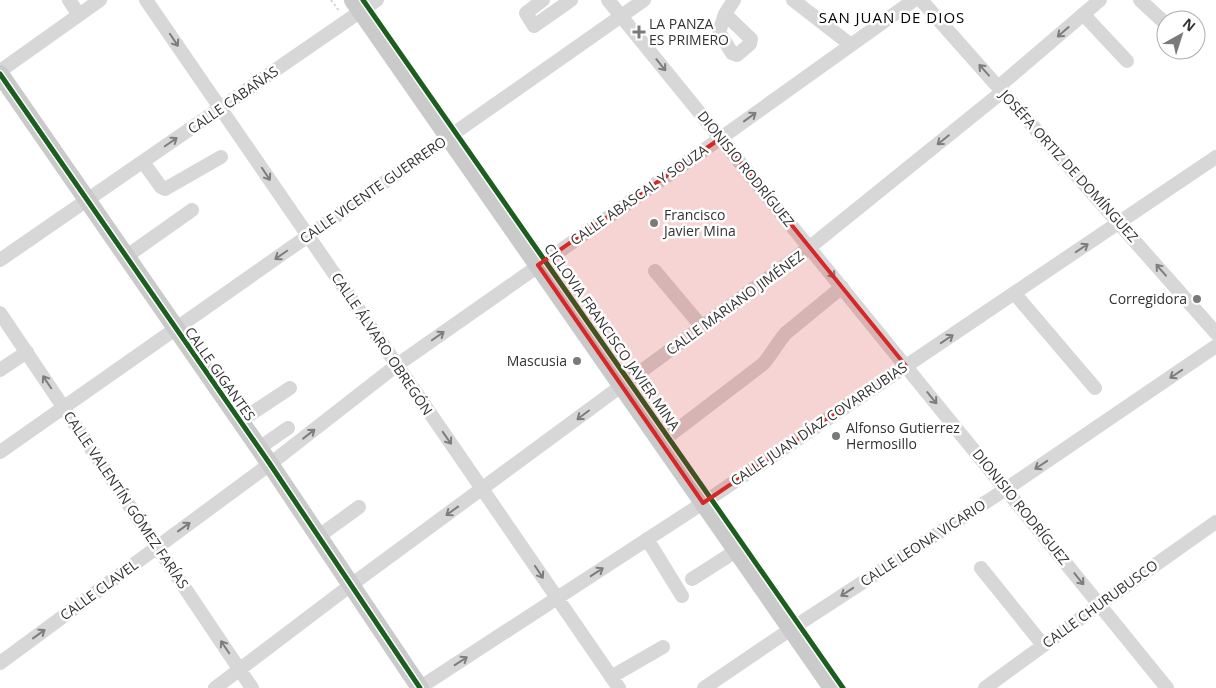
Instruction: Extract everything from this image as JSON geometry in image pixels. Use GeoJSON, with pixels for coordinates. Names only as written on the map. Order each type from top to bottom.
{"type":"FeatureCollection","features":[{"type":"Feature","properties":{"kind":"main road"},"geometry":{"type":"LineString","coordinates":[[357,6],[832,688]]}},
{"type":"Feature","properties":{"kind":"main road","name":"CALLE GIGANTES"},"geometry":{"type":"LineString","coordinates":[[0,72],[270,464],[420,688]]}},
{"type":"Feature","properties":{"kind":"street"},"geometry":{"type":"LineString","coordinates":[[69,0],[79,15]]}},
{"type":"Feature","properties":{"kind":"street"},"geometry":{"type":"LineString","coordinates":[[0,72],[100,0]]}},
{"type":"Feature","properties":{"kind":"street","name":"CALLE ÁLVARO OBREGÓN"},"geometry":{"type":"LineString","coordinates":[[146,0],[615,683]]}},
{"type":"Feature","properties":{"kind":"street","name":"CALLE CABAÑAS"},"geometry":{"type":"LineString","coordinates":[[0,260],[221,108],[357,6],[377,0]]}},
{"type":"Feature","properties":{"kind":"street"},"geometry":{"type":"LineString","coordinates":[[543,0],[526,13],[534,26],[570,0]]}},
{"type":"Feature","properties":{"kind":"street","name":"DIONISIO RODRÍGUEZ"},"geometry":{"type":"LineString","coordinates":[[608,0],[1168,688]]}},
{"type":"Feature","properties":{"kind":"street","name":"CALLE VICENTE GUERRERO"},"geometry":{"type":"LineString","coordinates":[[0,452],[644,0]]}},
{"type":"Feature","properties":{"kind":"street"},"geometry":{"type":"LineString","coordinates":[[725,14],[734,0]]}},
{"type":"Feature","properties":{"kind":"street"},"geometry":{"type":"LineString","coordinates":[[793,0],[851,45]]}},
{"type":"Feature","properties":{"kind":"street","name":"CALLE ABASCAL Y SOUZA"},"geometry":{"type":"LineString","coordinates":[[270,464],[397,365],[914,0]]}},
{"type":"Feature","properties":{"kind":"street","name":"JOSÉFA ORTIZ DE DOMÍNGUEZ"},"geometry":{"type":"LineString","coordinates":[[921,0],[1215,332]]}},
{"type":"Feature","properties":{"kind":"street","name":"CALLE MARIANO JIMÉNEZ"},"geometry":{"type":"LineString","coordinates":[[215,688],[351,585],[810,248],[997,96],[1005,81],[1100,0]]}},
{"type":"Feature","properties":{"kind":"street"},"geometry":{"type":"LineString","coordinates":[[1140,0],[1156,15]]}},
{"type":"Feature","properties":{"kind":"street"},"geometry":{"type":"LineString","coordinates":[[1083,14],[1128,61]]}},
{"type":"Feature","properties":{"kind":"street"},"geometry":{"type":"LineString","coordinates":[[143,162],[161,187],[165,189],[222,157]]}},
{"type":"Feature","properties":{"kind":"street","name":"CALLE JUAN DÍAZ COVARRUBIAS"},"geometry":{"type":"LineString","coordinates":[[420,688],[703,503],[1216,157]]}},
{"type":"Feature","properties":{"kind":"street"},"geometry":{"type":"LineString","coordinates":[[127,256],[192,210]]}},
{"type":"Feature","properties":{"kind":"street"},"geometry":{"type":"LineString","coordinates":[[655,271],[702,327]]}},
{"type":"Feature","properties":{"kind":"street"},"geometry":{"type":"LineString","coordinates":[[661,442],[763,364],[771,356],[778,341],[786,333],[842,287]]}},
{"type":"Feature","properties":{"kind":"street"},"geometry":{"type":"LineString","coordinates":[[1015,294],[1095,388]]}},
{"type":"Feature","properties":{"kind":"street","name":"CALLE VALENTÍN GÓMEZ FARÍAS"},"geometry":{"type":"LineString","coordinates":[[0,313],[252,688]]}},
{"type":"Feature","properties":{"kind":"street","name":"CALLE LEONA VICARIO"},"geometry":{"type":"LineString","coordinates":[[704,688],[1006,489],[1216,346]]}},
{"type":"Feature","properties":{"kind":"street"},"geometry":{"type":"LineString","coordinates":[[0,370],[26,352]]}},
{"type":"Feature","properties":{"kind":"street"},"geometry":{"type":"LineString","coordinates":[[240,421],[290,388]]}},
{"type":"Feature","properties":{"kind":"street"},"geometry":{"type":"LineString","coordinates":[[259,448],[288,428]]}},
{"type":"Feature","properties":{"kind":"street","name":"CALLE CLAVEL"},"geometry":{"type":"LineString","coordinates":[[0,662],[270,464]]}},
{"type":"Feature","properties":{"kind":"street"},"geometry":{"type":"LineString","coordinates":[[319,536],[359,507]]}},
{"type":"Feature","properties":{"kind":"street","name":"CALLE CHURUBUSCO"},"geometry":{"type":"LineString","coordinates":[[985,688],[1216,522]]}},
{"type":"Feature","properties":{"kind":"street"},"geometry":{"type":"LineString","coordinates":[[647,539],[682,596]]}},
{"type":"Feature","properties":{"kind":"street"},"geometry":{"type":"LineString","coordinates":[[692,579],[736,551]]}},
{"type":"Feature","properties":{"kind":"street"},"geometry":{"type":"LineString","coordinates":[[982,568],[1043,645]]}},
{"type":"Feature","properties":{"kind":"street"},"geometry":{"type":"LineString","coordinates":[[615,683],[663,646]]}},
{"type":"Feature","properties":{"kind":"highlighted area"},"geometry":{"type":"Polygon","coordinates":[[[721,138],[906,366],[703,503],[538,265],[721,138]]]}},
{"type":"Feature","properties":{"kind":"cycle path","name":"CICLOVIA FRANCISCO JAVIER MINA"},"geometry":{"type":"LineString","coordinates":[[363,0],[843,688]]}},
{"type":"Feature","properties":{"kind":"cycle path"},"geometry":{"type":"LineString","coordinates":[[0,74],[270,464],[420,688]]}},
{"type":"Feature","properties":{"kind":"place","name":"LA PANZA ES PRIMERO"},"geometry":{"type":"Point","coordinates":[639,32]}},
{"type":"Feature","properties":{"kind":"place","name":"Francisco Javier Mina"},"geometry":{"type":"Point","coordinates":[654,223]}},
{"type":"Feature","properties":{"kind":"place","name":"Corregidora"},"geometry":{"type":"Point","coordinates":[1197,299]}},
{"type":"Feature","properties":{"kind":"place","name":"Mascusia"},"geometry":{"type":"Point","coordinates":[577,361]}},
{"type":"Feature","properties":{"kind":"place","name":"Alfonso Gutierrez Hermosillo"},"geometry":{"type":"Point","coordinates":[836,436]}},
{"type":"Feature","properties":{"kind":"district","name":"SAN JUAN DE DIOS"},"geometry":{"type":"Point","coordinates":[892,18]}}]}
